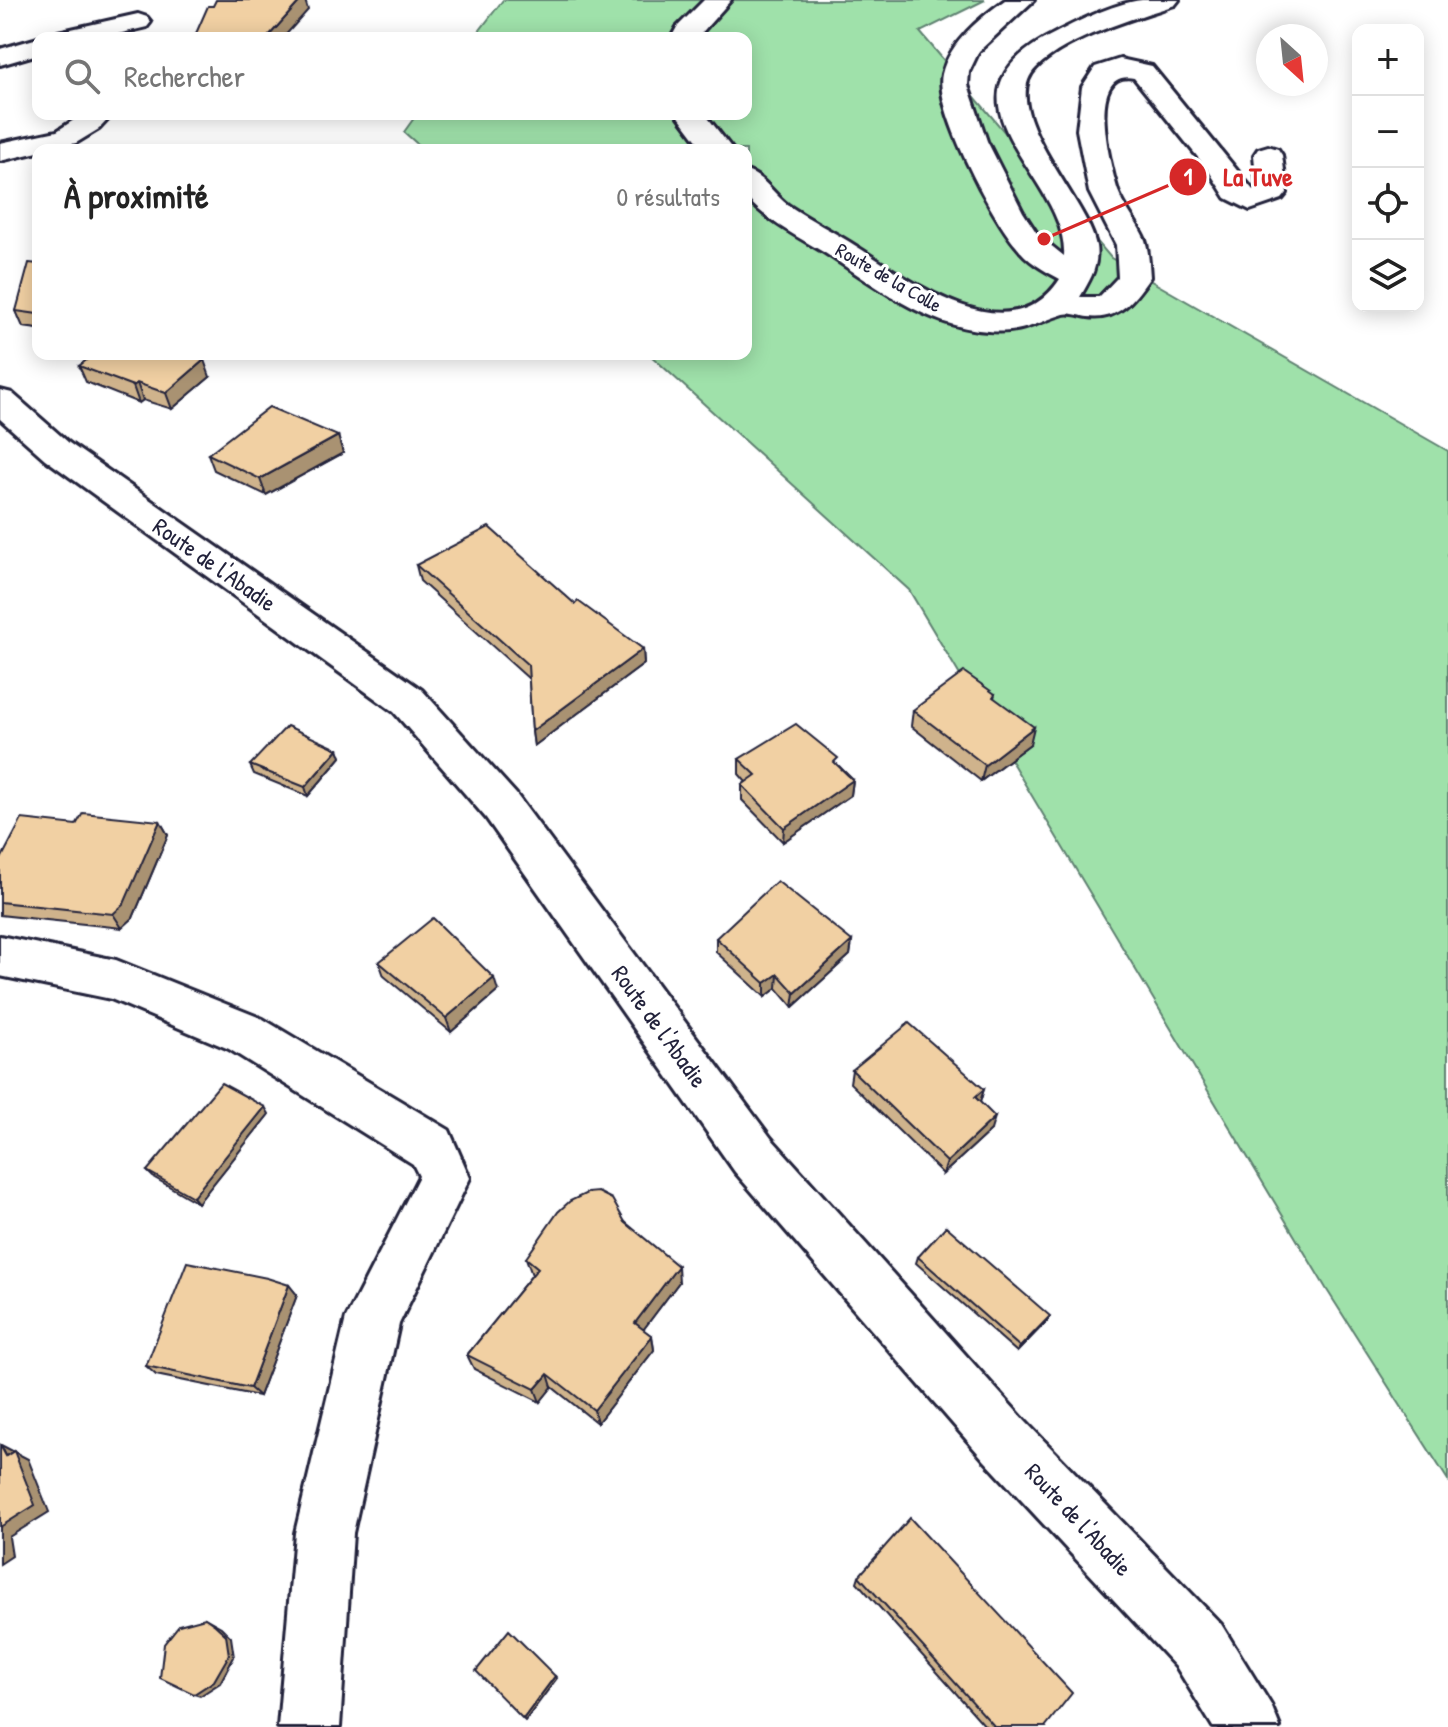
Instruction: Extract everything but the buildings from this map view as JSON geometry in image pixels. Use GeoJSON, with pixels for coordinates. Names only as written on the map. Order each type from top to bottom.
{"type":"FeatureCollection","features":[{"type":"Feature","properties":{"kind":"street"},"geometry":{"type":"LineString","coordinates":[[686,32],[718,0]]}},
{"type":"Feature","properties":{"kind":"street"},"geometry":{"type":"LineString","coordinates":[[1021,0],[980,35],[961,58],[954,85],[963,120],[1023,238],[1039,254],[1077,276]]}},
{"type":"Feature","properties":{"kind":"street"},"geometry":{"type":"LineString","coordinates":[[1166,0],[1056,41],[1018,71],[1012,91],[1016,122],[1081,240],[1077,276],[1060,302],[1089,309],[1107,307],[1118,301],[1134,277],[1131,243],[1105,196],[1094,161],[1090,107],[1096,81],[1111,69],[1129,66],[1143,72],[1222,168],[1236,192],[1250,201],[1272,193],[1268,155]]}},
{"type":"Feature","properties":{"kind":"street"},"geometry":{"type":"LineString","coordinates":[[94,32],[139,22]]}},
{"type":"Feature","properties":{"kind":"street"},"geometry":{"type":"LineString","coordinates":[[0,57],[32,48]]}},
{"type":"Feature","properties":{"kind":"street"},"geometry":{"type":"LineString","coordinates":[[37,144],[64,138],[94,120]]}},
{"type":"Feature","properties":{"kind":"street"},"geometry":{"type":"LineString","coordinates":[[696,120],[714,144]]}},
{"type":"Feature","properties":{"kind":"street"},"geometry":{"type":"LineString","coordinates":[[0,152],[32,145]]}},
{"type":"Feature","properties":{"kind":"street","name":"Route de la Colle"},"geometry":{"type":"LineString","coordinates":[[752,186],[771,206],[898,285],[959,316],[987,322],[1013,321],[1042,313],[1060,302]]}},
{"type":"Feature","properties":{"kind":"street","name":"Route de l'Abadie"},"geometry":{"type":"LineString","coordinates":[[0,401],[57,451],[408,701],[501,806],[753,1155],[1005,1441],[1199,1646],[1249,1727]]}},
{"type":"Feature","properties":{"kind":"street"},"geometry":{"type":"LineString","coordinates":[[0,956],[116,980],[246,1034],[431,1147],[445,1178],[373,1318],[324,1533],[309,1727]]}},
{"type":"Feature","properties":{"kind":"green space"},"geometry":{"type":"Polygon","coordinates":[[[503,0],[985,0],[920,32],[1111,258],[1448,451],[1448,1480],[1327,1290],[909,590],[656,360],[752,360],[752,144],[417,144],[404,132],[413,120],[752,120],[752,32],[479,32],[503,0]]]}},
{"type":"Feature","properties":{"kind":"place","name":"La Tuve"},"geometry":{"type":"Point","coordinates":[1044,239]}}]}
